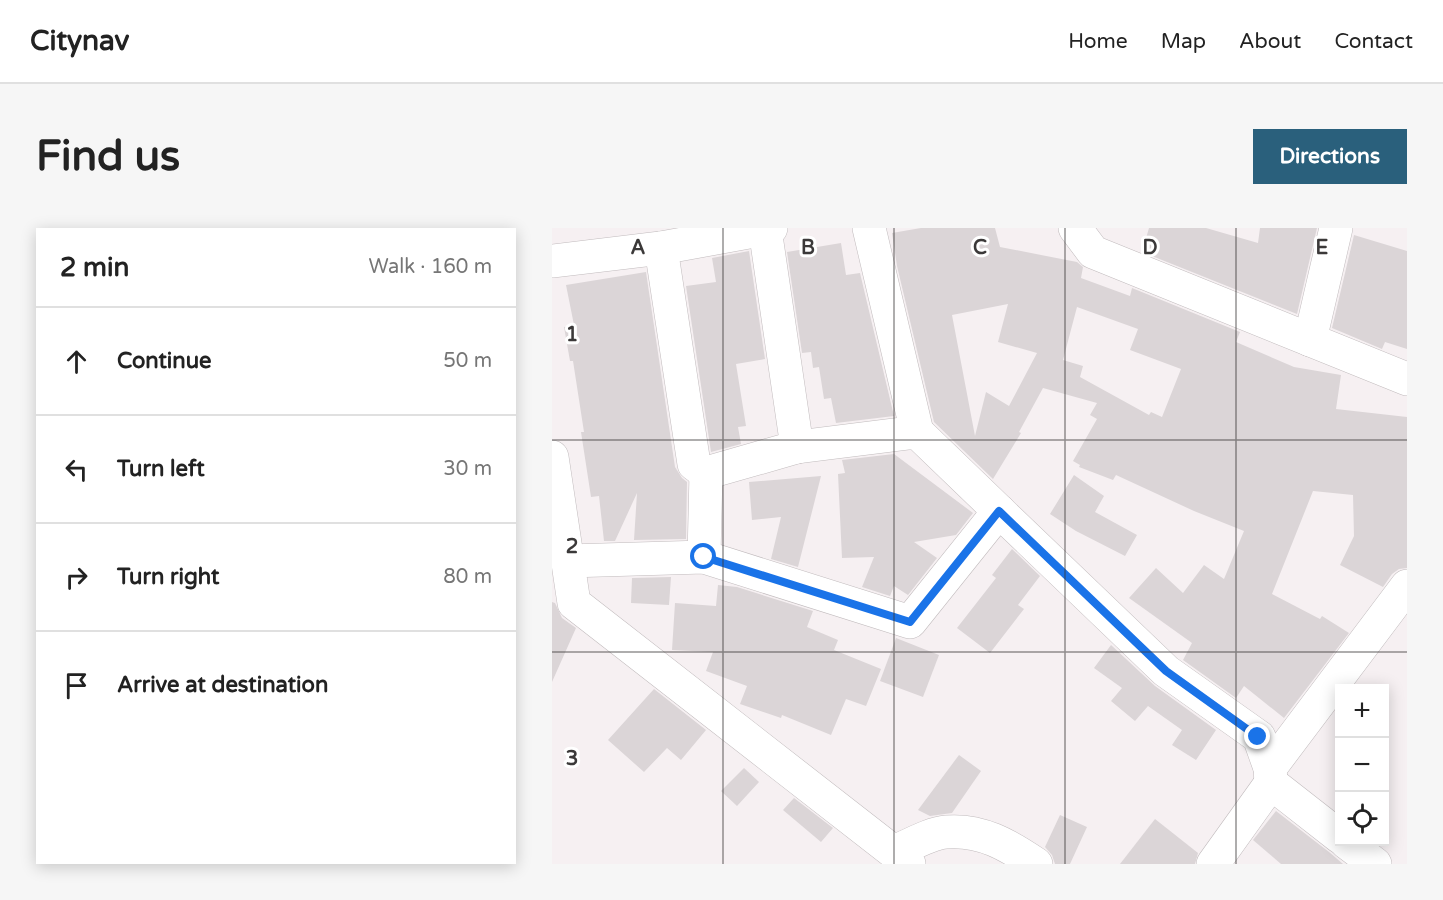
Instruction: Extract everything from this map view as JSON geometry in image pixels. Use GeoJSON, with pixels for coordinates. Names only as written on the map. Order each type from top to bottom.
{"type":"FeatureCollection","features":[{"type":"Feature","properties":{"kind":"street"},"geometry":{"type":"LineString","coordinates":[[869,228],[917,432],[1166,671],[1258,737],[1271,775],[1335,833]]}},
{"type":"Feature","properties":{"kind":"street"},"geometry":{"type":"LineString","coordinates":[[1075,228],[1093,252],[1407,379]]}},
{"type":"Feature","properties":{"kind":"street"},"geometry":{"type":"LineString","coordinates":[[1310,340],[1336,228]]}},
{"type":"Feature","properties":{"kind":"street"},"geometry":{"type":"LineString","coordinates":[[552,261],[661,248],[768,229],[797,447]]}},
{"type":"Feature","properties":{"kind":"street"},"geometry":{"type":"LineString","coordinates":[[661,248],[694,464],[706,473]]}},
{"type":"Feature","properties":{"kind":"street"},"geometry":{"type":"LineString","coordinates":[[706,473],[797,447],[917,432]]}},
{"type":"Feature","properties":{"kind":"street"},"geometry":{"type":"LineString","coordinates":[[552,457],[574,603],[902,858],[944,832],[980,833],[1008,846],[1036,864]]}},
{"type":"Feature","properties":{"kind":"street"},"geometry":{"type":"LineString","coordinates":[[704,557],[706,473]]}},
{"type":"Feature","properties":{"kind":"street"},"geometry":{"type":"LineString","coordinates":[[568,561],[704,557],[910,622],[999,511]]}},
{"type":"Feature","properties":{"kind":"street"},"geometry":{"type":"LineString","coordinates":[[1213,864],[1271,775],[1407,586]]}},
{"type":"Feature","properties":{"kind":"street"},"geometry":{"type":"LineString","coordinates":[[1351,846],[1375,864]]}},
{"type":"Feature","properties":{"kind":"building"},"geometry":{"type":"Polygon","coordinates":[[[921,228],[995,228],[1000,247],[1077,262],[1083,267],[1081,278],[1130,296],[1132,288],[1240,332],[1236,342],[1294,367],[1341,375],[1336,409],[1407,417],[1407,568],[1399,569],[1392,574],[1383,587],[1340,565],[1354,536],[1353,495],[1313,491],[1272,594],[1320,619],[1322,616],[1349,633],[1284,718],[1244,686],[1236,698],[1183,660],[1192,643],[1129,598],[1156,568],[1183,593],[1204,565],[1224,579],[1244,531],[1116,475],[1113,480],[1079,467],[1080,465],[1073,461],[1097,419],[1090,415],[1097,403],[1043,388],[1019,432],[1021,433],[993,479],[934,422],[897,266],[892,233],[921,228]],[[1008,304],[952,315],[975,436],[986,392],[1009,406],[1037,353],[998,342],[1008,304]],[[1077,307],[1063,360],[1083,366],[1080,377],[1149,415],[1151,412],[1162,417],[1181,369],[1130,350],[1138,329],[1077,307]]]}},
{"type":"Feature","properties":{"kind":"building"},"geometry":{"type":"Polygon","coordinates":[[[1149,228],[1206,228],[1258,243],[1260,228],[1317,228],[1297,314],[1142,252],[1149,228]]]}},
{"type":"Feature","properties":{"kind":"building"},"geometry":{"type":"Polygon","coordinates":[[[1354,235],[1407,251],[1407,349],[1385,342],[1382,349],[1332,328],[1354,235]]]}},
{"type":"Feature","properties":{"kind":"building"},"geometry":{"type":"Polygon","coordinates":[[[841,243],[846,275],[860,273],[894,416],[836,423],[831,398],[824,399],[819,367],[813,368],[811,352],[802,353],[787,252],[841,243]]]}},
{"type":"Feature","properties":{"kind":"building"},"geometry":{"type":"Polygon","coordinates":[[[749,251],[765,359],[736,364],[746,426],[738,427],[741,444],[711,452],[686,286],[716,282],[712,258],[749,251]]]}},
{"type":"Feature","properties":{"kind":"building"},"geometry":{"type":"Polygon","coordinates":[[[646,272],[675,467],[687,482],[686,539],[634,540],[637,493],[615,541],[604,541],[599,496],[591,497],[573,361],[570,361],[564,327],[574,325],[566,285],[646,272]]]}},
{"type":"Feature","properties":{"kind":"building"},"geometry":{"type":"Polygon","coordinates":[[[894,454],[973,513],[956,535],[914,542],[937,558],[908,595],[894,586],[890,596],[862,587],[874,557],[842,558],[838,474],[845,473],[842,460],[894,454]]]}},
{"type":"Feature","properties":{"kind":"building"},"geometry":{"type":"Polygon","coordinates":[[[1074,475],[1104,496],[1095,512],[1137,535],[1125,556],[1076,531],[1050,514],[1074,475]]]}},
{"type":"Feature","properties":{"kind":"building"},"geometry":{"type":"Polygon","coordinates":[[[821,476],[798,567],[771,559],[781,517],[752,520],[749,482],[821,476]]]}},
{"type":"Feature","properties":{"kind":"building"},"geometry":{"type":"Polygon","coordinates":[[[1012,549],[1040,576],[1018,605],[1024,609],[990,653],[957,628],[996,578],[992,575],[1012,549]]]}},
{"type":"Feature","properties":{"kind":"building"},"geometry":{"type":"Polygon","coordinates":[[[671,577],[669,605],[631,603],[632,578],[671,577]]]}},
{"type":"Feature","properties":{"kind":"building"},"geometry":{"type":"Polygon","coordinates":[[[718,585],[737,587],[813,611],[807,627],[838,640],[834,650],[881,669],[866,706],[846,699],[831,735],[782,715],[781,718],[740,704],[747,686],[706,671],[713,652],[672,650],[675,603],[716,606],[718,585]]]}},
{"type":"Feature","properties":{"kind":"building"},"geometry":{"type":"Polygon","coordinates":[[[552,602],[555,603],[562,618],[576,628],[552,682],[552,602]]]}},
{"type":"Feature","properties":{"kind":"building"},"geometry":{"type":"Polygon","coordinates":[[[896,638],[939,655],[923,697],[880,681],[896,638]]]}},
{"type":"Feature","properties":{"kind":"building"},"geometry":{"type":"Polygon","coordinates":[[[1111,645],[1155,686],[1216,730],[1196,760],[1172,745],[1182,730],[1148,706],[1135,721],[1111,701],[1122,688],[1094,668],[1111,645]]]}},
{"type":"Feature","properties":{"kind":"building"},"geometry":{"type":"Polygon","coordinates":[[[654,689],[706,730],[681,760],[667,748],[644,772],[608,740],[654,689]]]}},
{"type":"Feature","properties":{"kind":"building"},"geometry":{"type":"Polygon","coordinates":[[[959,755],[981,771],[952,813],[930,816],[918,810],[959,755]]]}},
{"type":"Feature","properties":{"kind":"building"},"geometry":{"type":"Polygon","coordinates":[[[744,768],[759,782],[737,806],[721,791],[744,768]]]}},
{"type":"Feature","properties":{"kind":"building"},"geometry":{"type":"Polygon","coordinates":[[[794,798],[833,828],[821,842],[783,810],[794,798]]]}},
{"type":"Feature","properties":{"kind":"building"},"geometry":{"type":"Polygon","coordinates":[[[1276,811],[1343,864],[1281,864],[1253,840],[1276,811]]]}},
{"type":"Feature","properties":{"kind":"building"},"geometry":{"type":"Polygon","coordinates":[[[1060,815],[1087,827],[1070,864],[1055,864],[1052,855],[1045,847],[1060,815]]]}},
{"type":"Feature","properties":{"kind":"building"},"geometry":{"type":"Polygon","coordinates":[[[1155,819],[1198,853],[1195,864],[1120,864],[1155,819]]]}},
{"type":"Feature","properties":{"kind":"route"},"geometry":{"type":"LineString","coordinates":[[704,557],[910,622],[999,511],[1166,671],[1258,737]]}}]}
